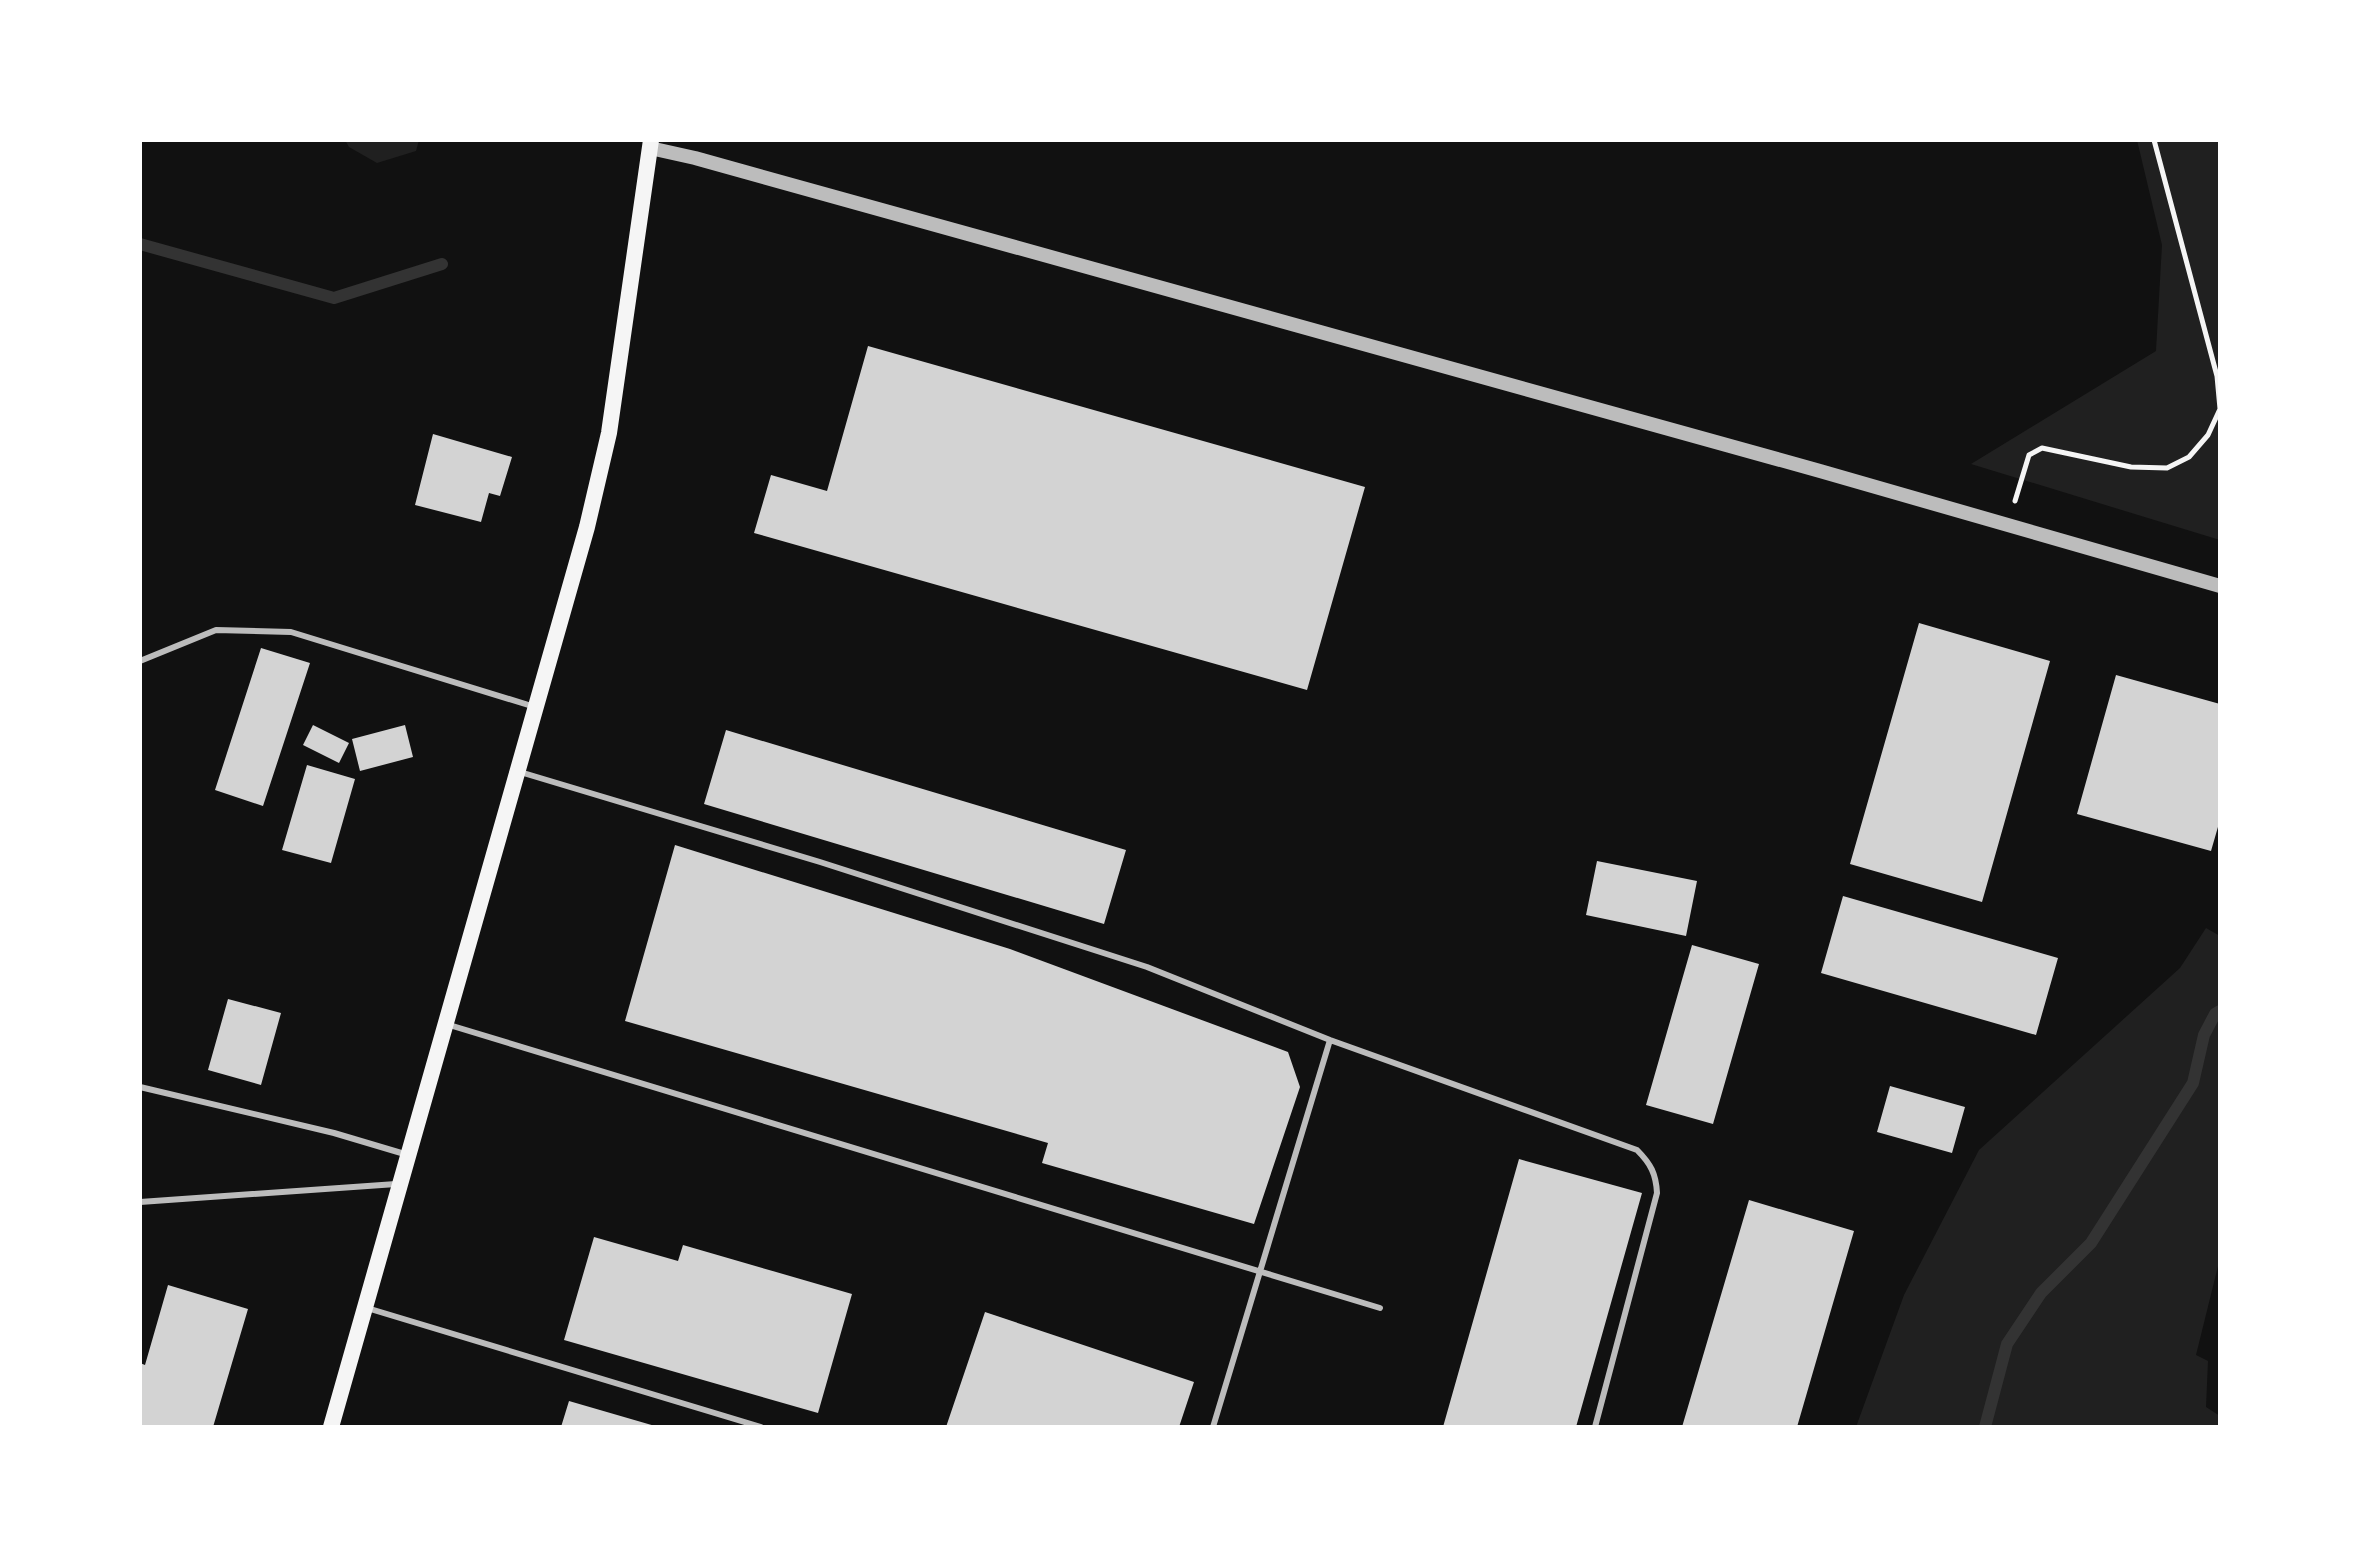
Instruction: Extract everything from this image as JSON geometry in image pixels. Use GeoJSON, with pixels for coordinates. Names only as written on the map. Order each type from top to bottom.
{"type":"FeatureCollection","features":[{"type":"Feature","properties":{"kind":"main road"},"geometry":{"type":"LineString","coordinates":[[331,1427],[587,527],[609,433],[647,143]]}},
{"type":"Feature","properties":{"kind":"street"},"geometry":{"type":"LineString","coordinates":[[647,143],[2220,586]]}},
{"type":"Feature","properties":{"kind":"lane"},"geometry":{"type":"LineString","coordinates":[[140,659],[216,630],[291,632],[535,707]]}},
{"type":"Feature","properties":{"kind":"lane"},"geometry":{"type":"LineString","coordinates":[[517,771],[820,862],[1147,967],[1330,1040],[1637,1150],[1649,1161],[1656,1176],[1655,1209],[1595,1427]]}},
{"type":"Feature","properties":{"kind":"lane"},"geometry":{"type":"LineString","coordinates":[[445,1024],[1380,1308]]}},
{"type":"Feature","properties":{"kind":"lane"},"geometry":{"type":"LineString","coordinates":[[1213,1427],[1330,1040]]}},
{"type":"Feature","properties":{"kind":"lane"},"geometry":{"type":"LineString","coordinates":[[140,1087],[334,1133],[408,1155]]}},
{"type":"Feature","properties":{"kind":"lane"},"geometry":{"type":"LineString","coordinates":[[140,1202],[400,1184]]}},
{"type":"Feature","properties":{"kind":"lane"},"geometry":{"type":"LineString","coordinates":[[365,1307],[761,1427]]}},
{"type":"Feature","properties":{"kind":"path"},"geometry":{"type":"LineString","coordinates":[[2008,525],[2029,455],[2042,448],[2131,467],[2167,468],[2189,457],[2208,435],[2220,409],[2217,376],[2154,140]]}},
{"type":"Feature","properties":{"kind":"shaded area"},"geometry":{"type":"Polygon","coordinates":[[[345,140],[419,140],[416,151],[377,163],[349,147],[345,140]]]}},
{"type":"Feature","properties":{"kind":"shaded area"},"geometry":{"type":"Polygon","coordinates":[[[2137,140],[2220,140],[2220,540],[1971,464],[2156,351],[2162,245],[2137,140]]]}},
{"type":"Feature","properties":{"kind":"shaded area"},"geometry":{"type":"Polygon","coordinates":[[[2206,928],[2220,936],[2220,1258],[2196,1355],[2208,1361],[2206,1407],[2220,1416],[2220,1427],[1856,1427],[1904,1295],[1979,1150],[2180,968],[2206,928]]]}},
{"type":"Feature","properties":{"kind":"building"},"geometry":{"type":"Polygon","coordinates":[[[868,346],[1365,487],[1307,690],[754,533],[771,475],[827,491],[868,346]]]}},
{"type":"Feature","properties":{"kind":"building"},"geometry":{"type":"Polygon","coordinates":[[[433,434],[512,457],[500,496],[489,493],[481,522],[415,505],[433,434]]]}},
{"type":"Feature","properties":{"kind":"building"},"geometry":{"type":"Polygon","coordinates":[[[1919,623],[2050,661],[1982,902],[1850,864],[1919,623]]]}},
{"type":"Feature","properties":{"kind":"building"},"geometry":{"type":"Polygon","coordinates":[[[261,648],[310,663],[263,806],[215,790],[261,648]]]}},
{"type":"Feature","properties":{"kind":"building"},"geometry":{"type":"Polygon","coordinates":[[[2116,675],[2220,704],[2220,820],[2211,851],[2077,814],[2116,675]]]}},
{"type":"Feature","properties":{"kind":"building"},"geometry":{"type":"Polygon","coordinates":[[[313,725],[349,743],[339,763],[303,745],[313,725]]]}},
{"type":"Feature","properties":{"kind":"building"},"geometry":{"type":"Polygon","coordinates":[[[405,725],[413,757],[360,771],[352,739],[405,725]]]}},
{"type":"Feature","properties":{"kind":"building"},"geometry":{"type":"Polygon","coordinates":[[[726,730],[1126,850],[1104,924],[704,804],[726,730]]]}},
{"type":"Feature","properties":{"kind":"building"},"geometry":{"type":"Polygon","coordinates":[[[307,765],[355,779],[331,863],[282,850],[307,765]]]}},
{"type":"Feature","properties":{"kind":"building"},"geometry":{"type":"Polygon","coordinates":[[[675,845],[1010,949],[1288,1052],[1300,1087],[1254,1224],[1042,1163],[1048,1143],[625,1021],[675,845]]]}},
{"type":"Feature","properties":{"kind":"building"},"geometry":{"type":"Polygon","coordinates":[[[1597,861],[1697,881],[1686,936],[1586,915],[1597,861]]]}},
{"type":"Feature","properties":{"kind":"building"},"geometry":{"type":"Polygon","coordinates":[[[1843,896],[2058,958],[2036,1035],[1821,973],[1843,896]]]}},
{"type":"Feature","properties":{"kind":"building"},"geometry":{"type":"Polygon","coordinates":[[[1692,945],[1759,964],[1713,1124],[1646,1105],[1692,945]]]}},
{"type":"Feature","properties":{"kind":"building"},"geometry":{"type":"Polygon","coordinates":[[[228,999],[281,1013],[261,1085],[208,1070],[228,999]]]}},
{"type":"Feature","properties":{"kind":"building"},"geometry":{"type":"Polygon","coordinates":[[[1890,1086],[1965,1107],[1952,1153],[1877,1132],[1890,1086]]]}},
{"type":"Feature","properties":{"kind":"building"},"geometry":{"type":"Polygon","coordinates":[[[1519,1159],[1642,1193],[1576,1427],[1443,1427],[1519,1159]]]}},
{"type":"Feature","properties":{"kind":"building"},"geometry":{"type":"Polygon","coordinates":[[[1749,1200],[1854,1231],[1797,1427],[1682,1427],[1749,1200]]]}},
{"type":"Feature","properties":{"kind":"building"},"geometry":{"type":"Polygon","coordinates":[[[594,1237],[678,1261],[683,1245],[852,1294],[818,1413],[564,1340],[594,1237]]]}},
{"type":"Feature","properties":{"kind":"building"},"geometry":{"type":"Polygon","coordinates":[[[168,1285],[248,1309],[213,1427],[140,1427],[140,1363],[145,1365],[168,1285]]]}},
{"type":"Feature","properties":{"kind":"building"},"geometry":{"type":"Polygon","coordinates":[[[985,1312],[1194,1382],[1179,1427],[946,1427],[985,1312]]]}},
{"type":"Feature","properties":{"kind":"building"},"geometry":{"type":"Polygon","coordinates":[[[569,1401],[655,1426],[561,1427],[569,1401]]]}},
{"type":"Feature","properties":{"kind":"waterway"},"geometry":{"type":"LineString","coordinates":[[140,244],[334,298],[442,264]]}},
{"type":"Feature","properties":{"kind":"waterway"},"geometry":{"type":"LineString","coordinates":[[1985,1427],[2007,1344],[2041,1293],[2091,1243],[2193,1083],[2204,1035],[2215,1014],[2220,1011]]}}]}
